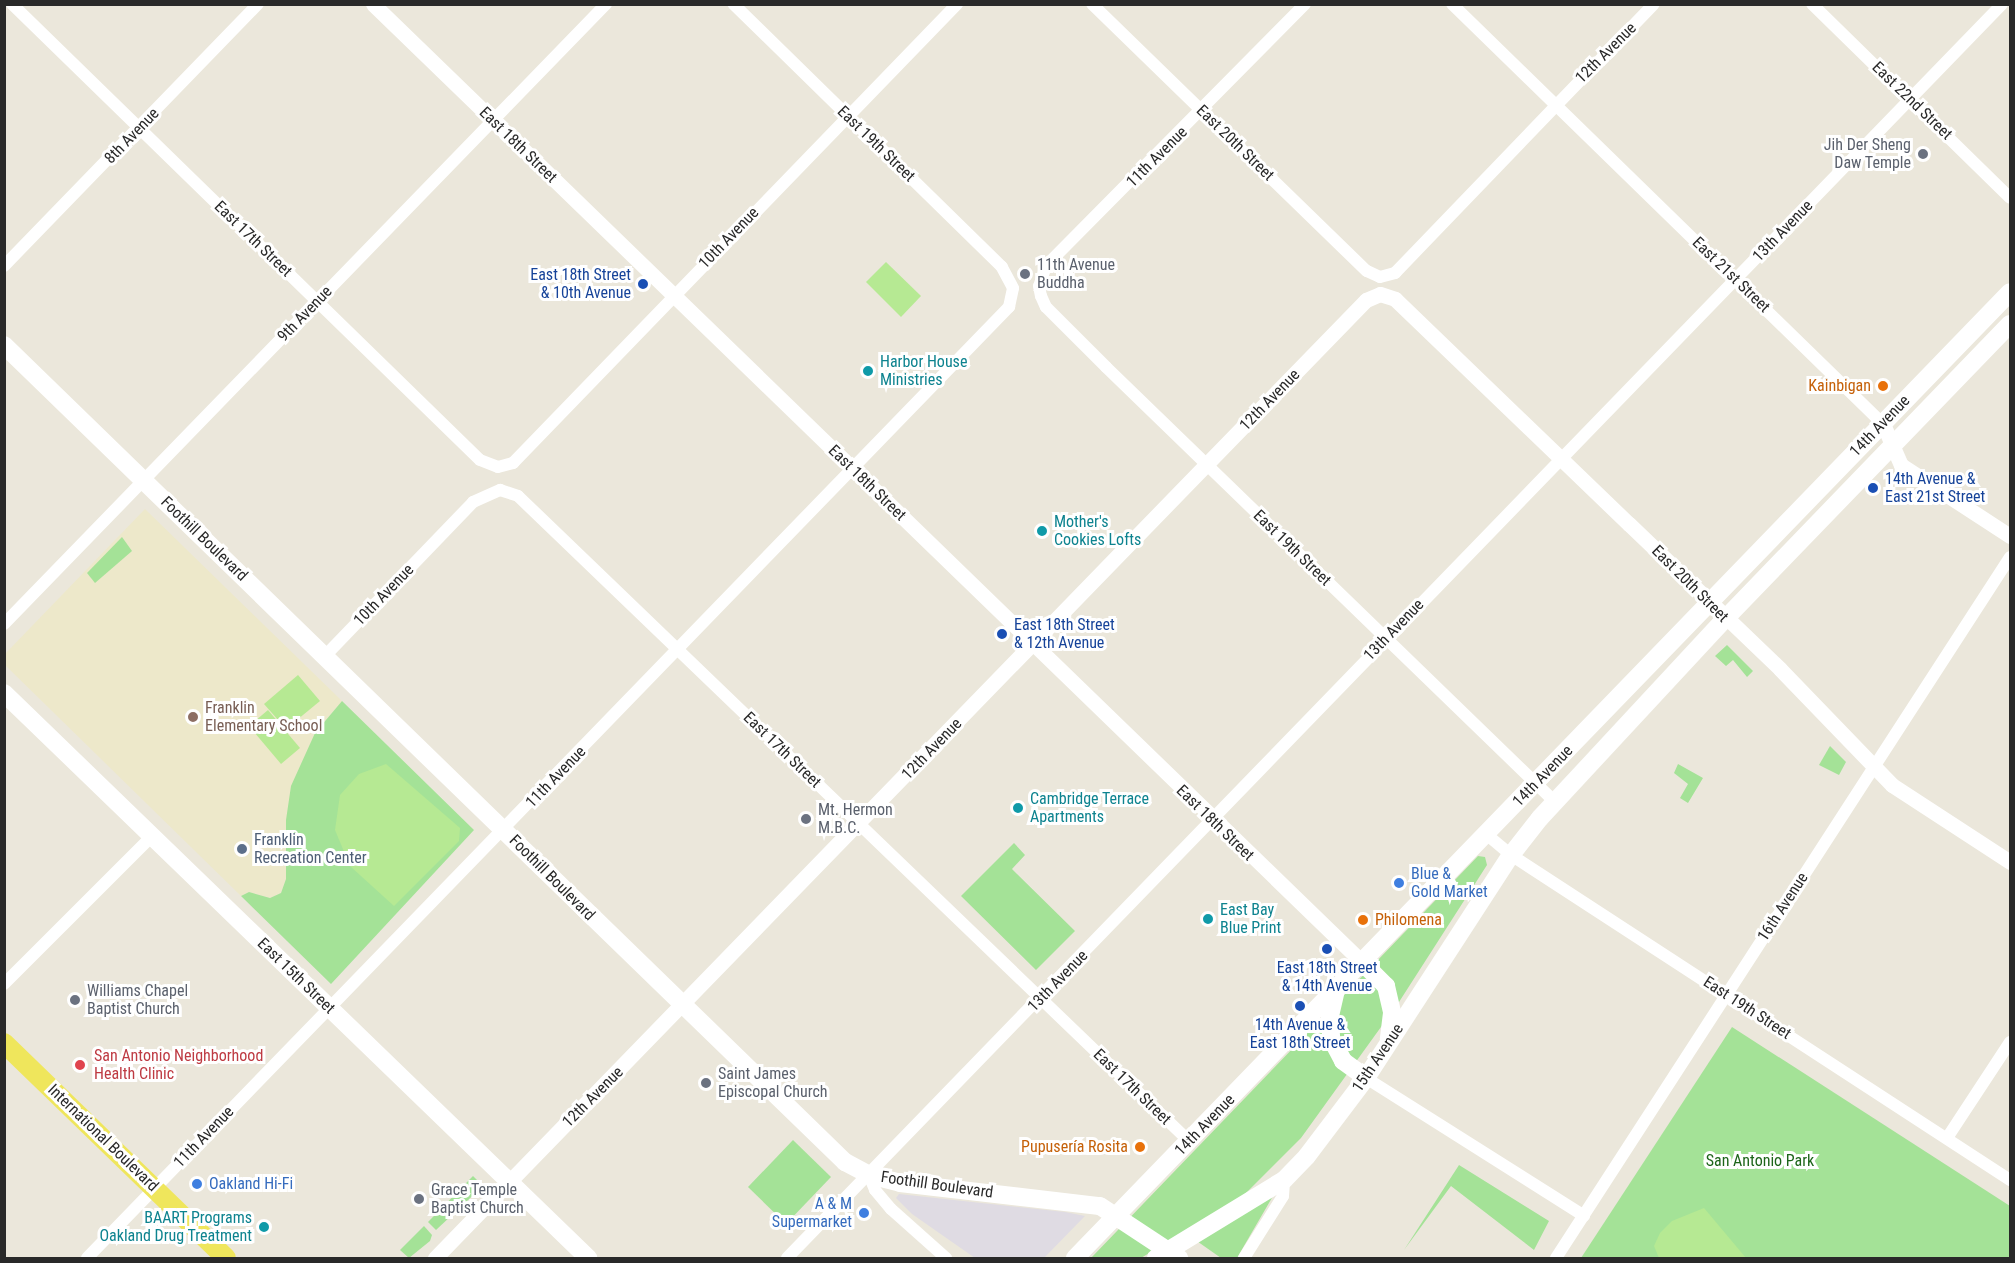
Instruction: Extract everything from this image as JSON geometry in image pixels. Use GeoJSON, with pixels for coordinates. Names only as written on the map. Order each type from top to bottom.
{"type":"FeatureCollection","features":[{"type":"Feature","properties":{"kind":"main road","name":"14th Avenue"},"geometry":{"type":"LineString","coordinates":[[1075,1258],[1536,785],[2010,292]]}},
{"type":"Feature","properties":{"kind":"main road","name":"14th Avenue"},"geometry":{"type":"LineString","coordinates":[[1511,855],[1555,802],[1725,619],[2010,324]]}},
{"type":"Feature","properties":{"kind":"main road","name":"Foothill Boulevard"},"geometry":{"type":"LineString","coordinates":[[4,345],[845,1162],[869,1175],[918,1185],[1082,1202],[1100,1206],[1117,1216],[1168,1256]]}},
{"type":"Feature","properties":{"kind":"main road","name":"East 15th Street"},"geometry":{"type":"LineString","coordinates":[[4,693],[588,1258]]}},
{"type":"Feature","properties":{"kind":"main road","name":"15th Avenue"},"geometry":{"type":"LineString","coordinates":[[1284,1180],[1366,1078],[1511,855]]}},
{"type":"Feature","properties":{"kind":"main road"},"geometry":{"type":"LineString","coordinates":[[1362,962],[1386,986],[1392,1013],[1388,1044]]}},
{"type":"Feature","properties":{"kind":"main road"},"geometry":{"type":"LineString","coordinates":[[1337,988],[1330,1017],[1331,1038],[1343,1061],[1366,1078]]}},
{"type":"Feature","properties":{"kind":"main road","name":"International Boulevard"},"geometry":{"type":"LineString","coordinates":[[4,1043],[226,1258]]}},
{"type":"Feature","properties":{"kind":"main road"},"geometry":{"type":"LineString","coordinates":[[1168,1256],[1284,1180]]}},
{"type":"Feature","properties":{"kind":"street","name":"East 17th Street"},"geometry":{"type":"LineString","coordinates":[[12,4],[480,460],[498,467]]}},
{"type":"Feature","properties":{"kind":"street","name":"8th Avenue"},"geometry":{"type":"LineString","coordinates":[[4,266],[258,4]]}},
{"type":"Feature","properties":{"kind":"street","name":"East 18th Street"},"geometry":{"type":"LineString","coordinates":[[373,4],[1213,821],[1362,962]]}},
{"type":"Feature","properties":{"kind":"street","name":"9th Avenue"},"geometry":{"type":"LineString","coordinates":[[4,624],[606,4]]}},
{"type":"Feature","properties":{"kind":"street","name":"East 19th Street"},"geometry":{"type":"LineString","coordinates":[[732,4],[1002,267],[1013,288]]}},
{"type":"Feature","properties":{"kind":"street","name":"10th Avenue"},"geometry":{"type":"LineString","coordinates":[[498,467],[513,463],[673,295],[957,4]]}},
{"type":"Feature","properties":{"kind":"street","name":"East 20th Street"},"geometry":{"type":"LineString","coordinates":[[1092,4],[1367,271],[1380,277]]}},
{"type":"Feature","properties":{"kind":"street","name":"11th Avenue"},"geometry":{"type":"LineString","coordinates":[[1039,286],[1046,266],[1202,111],[1305,4]]}},
{"type":"Feature","properties":{"kind":"street","name":"East 21st Street"},"geometry":{"type":"LineString","coordinates":[[1452,4],[1883,424],[1891,448],[1905,468],[2010,536]]}},
{"type":"Feature","properties":{"kind":"street","name":"12th Avenue"},"geometry":{"type":"LineString","coordinates":[[1380,277],[1395,273],[1654,4]]}},
{"type":"Feature","properties":{"kind":"street","name":"East 22nd Street"},"geometry":{"type":"LineString","coordinates":[[1812,4],[2010,198]]}},
{"type":"Feature","properties":{"kind":"street","name":"13th Avenue"},"geometry":{"type":"LineString","coordinates":[[788,1258],[2002,4]]}},
{"type":"Feature","properties":{"kind":"street","name":"East 19th Street"},"geometry":{"type":"LineString","coordinates":[[1039,286],[1046,306],[1206,465],[1555,802]]}},
{"type":"Feature","properties":{"kind":"street","name":"11th Avenue"},"geometry":{"type":"LineString","coordinates":[[87,1258],[1009,307],[1013,288]]}},
{"type":"Feature","properties":{"kind":"street","name":"East 20th Street"},"geometry":{"type":"LineString","coordinates":[[1380,294],[1395,299],[1561,458],[1875,765],[1892,785],[2010,862]]}},
{"type":"Feature","properties":{"kind":"street","name":"12th Avenue"},"geometry":{"type":"LineString","coordinates":[[435,1258],[859,825],[1365,300],[1380,294]]}},
{"type":"Feature","properties":{"kind":"street","name":"East 17th Street"},"geometry":{"type":"LineString","coordinates":[[500,490],[518,496],[1189,1141]]}},
{"type":"Feature","properties":{"kind":"street","name":"10th Avenue"},"geometry":{"type":"LineString","coordinates":[[324,657],[473,502],[500,490]]}},
{"type":"Feature","properties":{"kind":"street","name":"16th Avenue"},"geometry":{"type":"LineString","coordinates":[[1556,1258],[2010,557]]}},
{"type":"Feature","properties":{"kind":"street","name":"East 19th Street"},"geometry":{"type":"LineString","coordinates":[[1486,834],[1511,855],[2010,1180]]}},
{"type":"Feature","properties":{"kind":"street"},"geometry":{"type":"LineString","coordinates":[[4,984],[152,836]]}},
{"type":"Feature","properties":{"kind":"street"},"geometry":{"type":"LineString","coordinates":[[1947,1138],[2010,1042]]}},
{"type":"Feature","properties":{"kind":"street"},"geometry":{"type":"LineString","coordinates":[[1366,1078],[1584,1216]]}},
{"type":"Feature","properties":{"kind":"street"},"geometry":{"type":"LineString","coordinates":[[869,1175],[875,1190],[891,1209],[946,1258]]}},
{"type":"Feature","properties":{"kind":"street","name":"15th Avenue"},"geometry":{"type":"LineString","coordinates":[[1244,1258],[1283,1196],[1284,1180]]}},
{"type":"Feature","properties":{"kind":"shaded area","name":"Franklin Elementary School"},"geometry":{"type":"Polygon","coordinates":[[[145,509],[342,701],[315,733],[286,879],[281,893],[270,898],[249,892],[241,896],[5,665],[4,655],[145,509]]]}},
{"type":"Feature","properties":{"kind":"shaded area"},"geometry":{"type":"Polygon","coordinates":[[[899,1194],[1085,1216],[1044,1258],[975,1258],[912,1214],[896,1198],[899,1194]]]}},
{"type":"Feature","properties":{"kind":"green space"},"geometry":{"type":"Polygon","coordinates":[[[886,262],[921,296],[901,317],[866,282],[886,262]]]}},
{"type":"Feature","properties":{"kind":"green space"},"geometry":{"type":"Polygon","coordinates":[[[122,537],[132,551],[95,583],[87,573],[122,537]]]}},
{"type":"Feature","properties":{"kind":"green space"},"geometry":{"type":"Polygon","coordinates":[[[1727,645],[1753,671],[1747,677],[1733,660],[1726,666],[1715,656],[1727,645]]]}},
{"type":"Feature","properties":{"kind":"green space"},"geometry":{"type":"Polygon","coordinates":[[[298,675],[320,701],[286,729],[264,704],[298,675]]]}},
{"type":"Feature","properties":{"kind":"green space"},"geometry":{"type":"Polygon","coordinates":[[[342,701],[474,830],[331,984],[241,896],[249,892],[270,898],[281,893],[286,879],[286,820],[291,786],[315,733],[342,701]]]}},
{"type":"Feature","properties":{"kind":"green space"},"geometry":{"type":"Polygon","coordinates":[[[268,710],[300,748],[281,764],[249,726],[268,710]]]}},
{"type":"Feature","properties":{"kind":"green space"},"geometry":{"type":"Polygon","coordinates":[[[1830,746],[1846,762],[1839,775],[1819,765],[1830,746]]]}},
{"type":"Feature","properties":{"kind":"green space"},"geometry":{"type":"Polygon","coordinates":[[[386,764],[460,828],[459,841],[394,906],[350,866],[335,830],[340,795],[359,774],[386,764]]]}},
{"type":"Feature","properties":{"kind":"green space"},"geometry":{"type":"Polygon","coordinates":[[[1678,764],[1703,778],[1688,803],[1680,798],[1688,784],[1674,773],[1678,764]]]}},
{"type":"Feature","properties":{"kind":"green space"},"geometry":{"type":"Polygon","coordinates":[[[1014,843],[1025,855],[1012,869],[1075,931],[1036,970],[961,896],[1014,843]]]}},
{"type":"Feature","properties":{"kind":"green space"},"geometry":{"type":"Polygon","coordinates":[[[1478,856],[1485,857],[1487,865],[1399,1002],[1301,1138],[1243,1196],[1273,1196],[1237,1258],[1221,1258],[1184,1232],[1141,1258],[1091,1258],[1478,856]]]}},
{"type":"Feature","properties":{"kind":"green space","name":"San Antonio Park"},"geometry":{"type":"Polygon","coordinates":[[[1732,1027],[2010,1206],[2010,1258],[1581,1258],[1732,1027]]]}},
{"type":"Feature","properties":{"kind":"green space"},"geometry":{"type":"Polygon","coordinates":[[[793,1140],[831,1177],[786,1224],[748,1187],[793,1140]]]}},
{"type":"Feature","properties":{"kind":"green space"},"geometry":{"type":"Polygon","coordinates":[[[1459,1165],[1549,1221],[1534,1250],[1451,1186],[1404,1250],[1459,1165]]]}},
{"type":"Feature","properties":{"kind":"green space"},"geometry":{"type":"Polygon","coordinates":[[[473,1176],[483,1186],[436,1230],[428,1222],[473,1176]]]}},
{"type":"Feature","properties":{"kind":"green space"},"geometry":{"type":"Polygon","coordinates":[[[1704,1208],[1746,1258],[1659,1258],[1654,1246],[1660,1233],[1672,1221],[1704,1208]]]}},
{"type":"Feature","properties":{"kind":"green space"},"geometry":{"type":"Polygon","coordinates":[[[424,1226],[432,1235],[430,1241],[409,1258],[400,1250],[424,1226]]]}},
{"type":"Feature","properties":{"kind":"place","name":"Jih Der Sheng Daw Temple"},"geometry":{"type":"Point","coordinates":[1923,154]}},
{"type":"Feature","properties":{"kind":"place","name":"11th Avenue Buddha"},"geometry":{"type":"Point","coordinates":[1025,274]}},
{"type":"Feature","properties":{"kind":"place","name":"East 18th Street & 10th Avenue"},"geometry":{"type":"Point","coordinates":[643,284]}},
{"type":"Feature","properties":{"kind":"place","name":"Harbor House Ministries"},"geometry":{"type":"Point","coordinates":[868,371]}},
{"type":"Feature","properties":{"kind":"place","name":"Kainbigan"},"geometry":{"type":"Point","coordinates":[1883,386]}},
{"type":"Feature","properties":{"kind":"place","name":"14th Avenue & East 21st Street"},"geometry":{"type":"Point","coordinates":[1873,488]}},
{"type":"Feature","properties":{"kind":"place","name":"Mother's Cookies Lofts"},"geometry":{"type":"Point","coordinates":[1042,531]}},
{"type":"Feature","properties":{"kind":"place","name":"East 18th Street & 12th Avenue"},"geometry":{"type":"Point","coordinates":[1002,634]}},
{"type":"Feature","properties":{"kind":"place","name":"Franklin Elementary School"},"geometry":{"type":"Point","coordinates":[193,717]}},
{"type":"Feature","properties":{"kind":"place","name":"Cambridge Terrace Apartments"},"geometry":{"type":"Point","coordinates":[1018,808]}},
{"type":"Feature","properties":{"kind":"place","name":"Mt. Hermon M.B.C."},"geometry":{"type":"Point","coordinates":[806,819]}},
{"type":"Feature","properties":{"kind":"place","name":"Franklin Recreation Center"},"geometry":{"type":"Point","coordinates":[242,849]}},
{"type":"Feature","properties":{"kind":"place","name":"Blue & Gold Market"},"geometry":{"type":"Point","coordinates":[1399,883]}},
{"type":"Feature","properties":{"kind":"place","name":"East Bay Blue Print"},"geometry":{"type":"Point","coordinates":[1208,919]}},
{"type":"Feature","properties":{"kind":"place","name":"Philomena"},"geometry":{"type":"Point","coordinates":[1363,920]}},
{"type":"Feature","properties":{"kind":"place","name":"East 18th Street & 14th Avenue"},"geometry":{"type":"Point","coordinates":[1327,949]}},
{"type":"Feature","properties":{"kind":"place","name":"Williams Chapel Baptist Church"},"geometry":{"type":"Point","coordinates":[75,1000]}},
{"type":"Feature","properties":{"kind":"place","name":"14th Avenue & East 18th Street"},"geometry":{"type":"Point","coordinates":[1300,1006]}},
{"type":"Feature","properties":{"kind":"place","name":"San Antonio Neighborhood Health Clinic"},"geometry":{"type":"Point","coordinates":[80,1065]}},
{"type":"Feature","properties":{"kind":"place","name":"Saint James Episcopal Church"},"geometry":{"type":"Point","coordinates":[706,1083]}},
{"type":"Feature","properties":{"kind":"place","name":"Pupusería Rosita"},"geometry":{"type":"Point","coordinates":[1140,1147]}},
{"type":"Feature","properties":{"kind":"place","name":"Oakland Hi-Fi"},"geometry":{"type":"Point","coordinates":[197,1184]}},
{"type":"Feature","properties":{"kind":"place","name":"Grace Temple Baptist Church"},"geometry":{"type":"Point","coordinates":[419,1199]}},
{"type":"Feature","properties":{"kind":"place","name":"A & M Supermarket"},"geometry":{"type":"Point","coordinates":[864,1213]}},
{"type":"Feature","properties":{"kind":"place","name":"BAART Programs Oakland Drug Treatment"},"geometry":{"type":"Point","coordinates":[264,1227]}}]}
